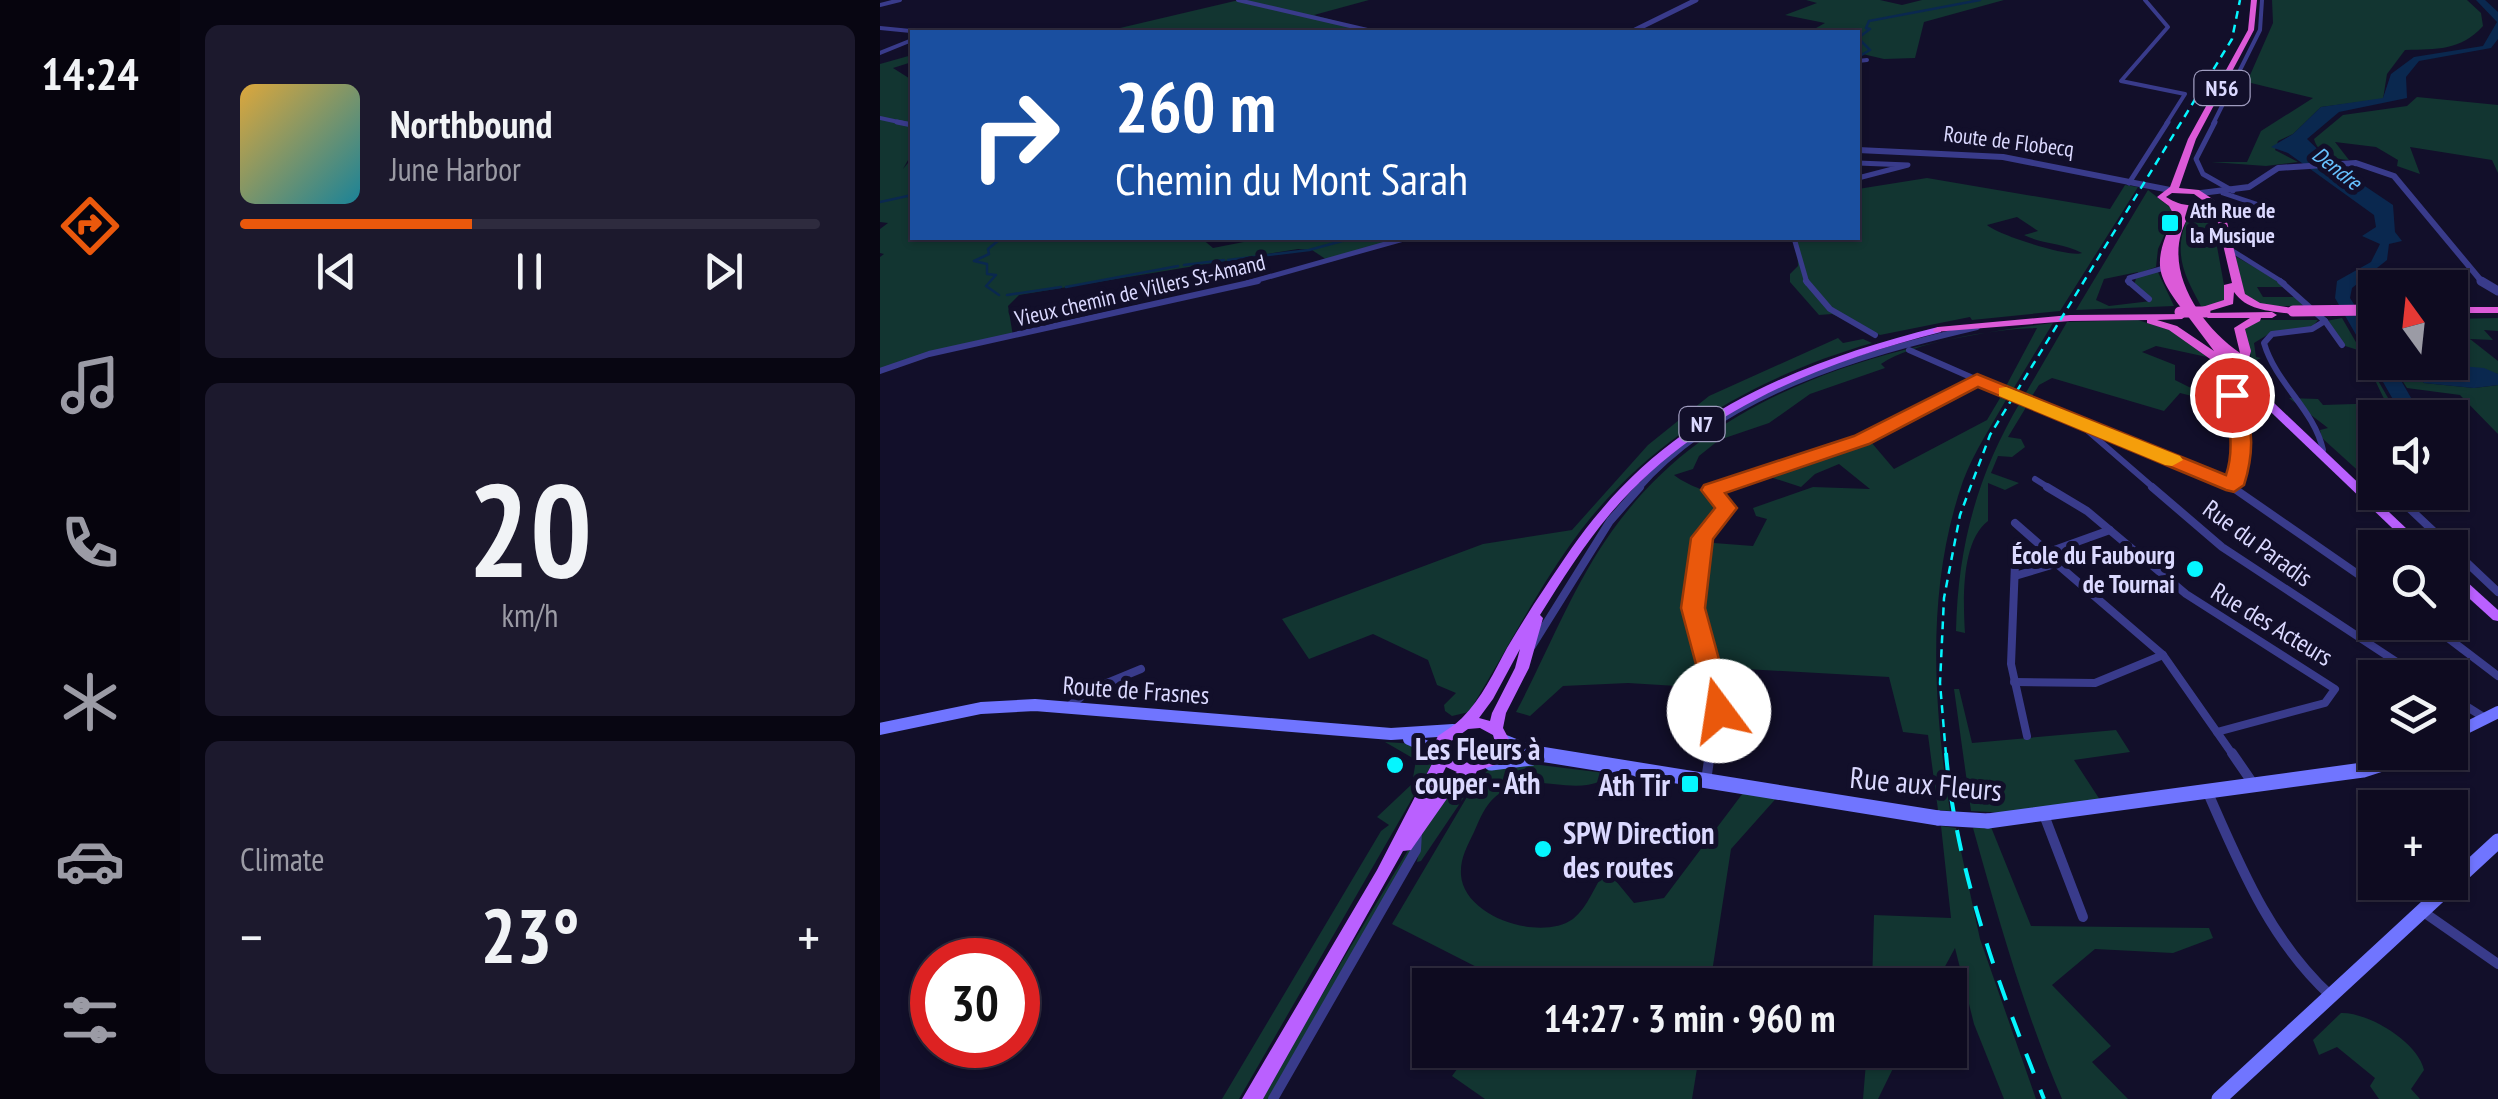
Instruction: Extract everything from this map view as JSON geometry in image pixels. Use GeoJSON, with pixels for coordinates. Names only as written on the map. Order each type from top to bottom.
{"type":"FeatureCollection","features":[{"type":"Feature","properties":{"kind":"highway","name":"N56"},"geometry":{"type":"LineString","coordinates":[[2164,191],[2181,174],[2192,139],[2251,30],[2254,0]]}},
{"type":"Feature","properties":{"kind":"highway"},"geometry":{"type":"LineString","coordinates":[[2181,174],[2220,218],[2240,296],[2257,306],[2290,314]]}},
{"type":"Feature","properties":{"kind":"highway"},"geometry":{"type":"LineString","coordinates":[[2164,191],[2206,199],[2217,218],[2231,296],[2222,306],[2205,312]]}},
{"type":"Feature","properties":{"kind":"highway"},"geometry":{"type":"LineString","coordinates":[[2164,191],[2178,215],[2164,247],[2164,268],[2174,292],[2244,364]]}},
{"type":"Feature","properties":{"kind":"highway"},"geometry":{"type":"LineString","coordinates":[[2173,205],[2206,199]]}},
{"type":"Feature","properties":{"kind":"highway"},"geometry":{"type":"LineString","coordinates":[[2206,199],[2185,212],[2172,240],[2171,265],[2203,322],[2244,364]]}},
{"type":"Feature","properties":{"kind":"highway","name":"N7"},"geometry":{"type":"LineString","coordinates":[[1938,330],[2205,312],[2358,313]]}},
{"type":"Feature","properties":{"kind":"highway"},"geometry":{"type":"LineString","coordinates":[[2468,312],[2496,312]]}},
{"type":"Feature","properties":{"kind":"highway"},"geometry":{"type":"LineString","coordinates":[[1938,330],[2021,317],[2181,314]]}},
{"type":"Feature","properties":{"kind":"highway"},"geometry":{"type":"LineString","coordinates":[[2244,364],[2246,352],[2240,324],[2290,314]]}},
{"type":"Feature","properties":{"kind":"highway"},"geometry":{"type":"LineString","coordinates":[[2116,316],[2166,325],[2244,364]]}},
{"type":"Feature","properties":{"kind":"main road","name":"N7"},"geometry":{"type":"LineString","coordinates":[[1500,734],[1536,615],[1604,511],[1660,455],[1692,430],[1801,372],[1867,348],[1938,330]]}},
{"type":"Feature","properties":{"kind":"main road"},"geometry":{"type":"LineString","coordinates":[[2244,364],[2259,388],[2410,530]]}},
{"type":"Feature","properties":{"kind":"main road"},"geometry":{"type":"LineString","coordinates":[[2244,364],[2404,530]]}},
{"type":"Feature","properties":{"kind":"main road"},"geometry":{"type":"LineString","coordinates":[[2468,582],[2498,608]]}},
{"type":"Feature","properties":{"kind":"main road"},"geometry":{"type":"LineString","coordinates":[[2468,590],[2498,616]]}},
{"type":"Feature","properties":{"kind":"main road"},"geometry":{"type":"LineString","coordinates":[[1252,1099],[1383,875],[1442,755],[1443,740],[1459,727],[1536,615]]}},
{"type":"Feature","properties":{"kind":"main road","name":"Route de Frasnes"},"geometry":{"type":"LineString","coordinates":[[880,729],[981,708],[1068,706],[1391,734],[1424,742],[1442,755]]}},
{"type":"Feature","properties":{"kind":"main road"},"geometry":{"type":"LineString","coordinates":[[2468,727],[2492,715]]}},
{"type":"Feature","properties":{"kind":"main road"},"geometry":{"type":"LineString","coordinates":[[1383,875],[1446,786],[1490,763],[1502,750],[1500,734],[1459,727]]}},
{"type":"Feature","properties":{"kind":"main road","name":"Route de Frasnes"},"geometry":{"type":"LineString","coordinates":[[1391,734],[1459,727]]}},
{"type":"Feature","properties":{"kind":"main road","name":"Rue aux Fleurs"},"geometry":{"type":"LineString","coordinates":[[1500,734],[1546,758]]}},
{"type":"Feature","properties":{"kind":"main road"},"geometry":{"type":"LineString","coordinates":[[1442,755],[1455,767],[1473,769]]}},
{"type":"Feature","properties":{"kind":"main road","name":"Rue aux Fleurs"},"geometry":{"type":"LineString","coordinates":[[1490,763],[1546,758],[1938,818],[1988,821],[2363,770]]}},
{"type":"Feature","properties":{"kind":"main road"},"geometry":{"type":"LineString","coordinates":[[2219,1099],[2498,841]]}},
{"type":"Feature","properties":{"kind":"street"},"geometry":{"type":"LineString","coordinates":[[880,4],[900,0]]}},
{"type":"Feature","properties":{"kind":"street"},"geometry":{"type":"LineString","coordinates":[[1238,0],[1367,30]]}},
{"type":"Feature","properties":{"kind":"street"},"geometry":{"type":"LineString","coordinates":[[1636,30],[1696,0]]}},
{"type":"Feature","properties":{"kind":"street"},"geometry":{"type":"LineString","coordinates":[[2129,182],[2185,94],[2127,84],[2121,79],[2168,27],[2145,0]]}},
{"type":"Feature","properties":{"kind":"street"},"geometry":{"type":"LineString","coordinates":[[2233,191],[2203,174],[2196,159],[2260,30],[2262,0]]}},
{"type":"Feature","properties":{"kind":"street"},"geometry":{"type":"LineString","coordinates":[[880,28],[910,31]]}},
{"type":"Feature","properties":{"kind":"street"},"geometry":{"type":"LineString","coordinates":[[880,53],[910,41]]}},
{"type":"Feature","properties":{"kind":"street"},"geometry":{"type":"LineString","coordinates":[[1860,61],[1867,60]]}},
{"type":"Feature","properties":{"kind":"street"},"geometry":{"type":"LineString","coordinates":[[880,118],[910,125]]}},
{"type":"Feature","properties":{"kind":"street","name":"Route de Flobecq"},"geometry":{"type":"LineString","coordinates":[[1860,150],[2003,157],[2164,191]]}},
{"type":"Feature","properties":{"kind":"street"},"geometry":{"type":"LineString","coordinates":[[1860,162],[1908,165],[1860,177]]}},
{"type":"Feature","properties":{"kind":"street"},"geometry":{"type":"LineString","coordinates":[[2206,199],[2254,185],[2286,166],[2346,162],[2372,166],[2394,176],[2484,284],[2498,292]]}},
{"type":"Feature","properties":{"kind":"street"},"geometry":{"type":"LineString","coordinates":[[2206,199],[2262,206],[2276,218]]}},
{"type":"Feature","properties":{"kind":"street","name":"Vieux chemin de Villers St-Amand"},"geometry":{"type":"LineString","coordinates":[[880,372],[929,354],[1288,274],[1400,240]]}},
{"type":"Feature","properties":{"kind":"street"},"geometry":{"type":"LineString","coordinates":[[1794,240],[1800,273],[1824,307],[1875,336]]}},
{"type":"Feature","properties":{"kind":"street"},"geometry":{"type":"LineString","coordinates":[[2228,248],[2301,292],[2342,345]]}},
{"type":"Feature","properties":{"kind":"street"},"geometry":{"type":"LineString","coordinates":[[2149,299],[2129,278],[2164,268]]}},
{"type":"Feature","properties":{"kind":"street"},"geometry":{"type":"LineString","coordinates":[[2234,485],[2242,461],[2240,426],[2232,392],[2244,364],[2268,336],[2312,329],[2325,322]]}},
{"type":"Feature","properties":{"kind":"street"},"geometry":{"type":"LineString","coordinates":[[1526,653],[1610,521],[1645,481],[1690,443],[1752,403],[1814,374],[1896,346],[1977,327]]}},
{"type":"Feature","properties":{"kind":"street"},"geometry":{"type":"LineString","coordinates":[[1908,350],[2083,426],[2234,485],[2358,574]]}},
{"type":"Feature","properties":{"kind":"street"},"geometry":{"type":"LineString","coordinates":[[2244,364],[2289,398],[2322,432],[2323,450]]}},
{"type":"Feature","properties":{"kind":"street"},"geometry":{"type":"LineString","coordinates":[[1706,782],[1719,699],[1693,608],[1702,538],[1726,508],[1711,490],[1862,440],[1977,380]]}},
{"type":"Feature","properties":{"kind":"street","name":"Rue du Paradis"},"geometry":{"type":"LineString","coordinates":[[2083,426],[2222,547],[2394,660]]}},
{"type":"Feature","properties":{"kind":"street","name":"Rue des Acteurs"},"geometry":{"type":"LineString","coordinates":[[2035,478],[2110,530],[2197,602],[2284,660],[2328,681],[2335,689],[2331,699],[2218,732]]}},
{"type":"Feature","properties":{"kind":"street"},"geometry":{"type":"LineString","coordinates":[[2411,510],[2498,592]]}},
{"type":"Feature","properties":{"kind":"street"},"geometry":{"type":"LineString","coordinates":[[2015,522],[2055,564],[2163,655],[2254,785]]}},
{"type":"Feature","properties":{"kind":"street"},"geometry":{"type":"LineString","coordinates":[[2027,736],[2014,682],[2017,562],[2110,530]]}},
{"type":"Feature","properties":{"kind":"street"},"geometry":{"type":"LineString","coordinates":[[2015,576],[2055,564]]}},
{"type":"Feature","properties":{"kind":"street"},"geometry":{"type":"LineString","coordinates":[[2450,640],[2498,676]]}},
{"type":"Feature","properties":{"kind":"street"},"geometry":{"type":"LineString","coordinates":[[2014,682],[2095,684],[2163,655]]}},
{"type":"Feature","properties":{"kind":"street"},"geometry":{"type":"LineString","coordinates":[[1068,706],[1090,690],[1141,669]]}},
{"type":"Feature","properties":{"kind":"street"},"geometry":{"type":"LineString","coordinates":[[2468,704],[2492,715]]}},
{"type":"Feature","properties":{"kind":"street"},"geometry":{"type":"LineString","coordinates":[[2207,790],[2272,934],[2298,969],[2330,996]]}},
{"type":"Feature","properties":{"kind":"street"},"geometry":{"type":"LineString","coordinates":[[2044,815],[2083,917]]}},
{"type":"Feature","properties":{"kind":"street"},"geometry":{"type":"LineString","coordinates":[[1274,1099],[1416,850],[1416,830]]}},
{"type":"Feature","properties":{"kind":"street"},"geometry":{"type":"LineString","coordinates":[[2422,911],[2498,964]]}},
{"type":"Feature","properties":{"kind":"green space"},"geometry":{"type":"Polygon","coordinates":[[[1239,0],[1369,0],[1314,15],[1369,30],[1112,30],[1239,0]]]}},
{"type":"Feature","properties":{"kind":"green space"},"geometry":{"type":"Polygon","coordinates":[[[1806,0],[1880,0],[1902,5],[1922,0],[2004,0],[1924,22],[1915,58],[1884,59],[1860,53],[1860,30],[1813,30],[1825,23],[1785,15],[1817,3],[1806,0]]]}},
{"type":"Feature","properties":{"kind":"green space"},"geometry":{"type":"Polygon","coordinates":[[[2272,0],[2467,0],[2481,13],[2483,26],[2457,44],[2405,50],[2387,74],[2383,99],[2321,107],[2293,134],[2278,141],[2275,150],[2298,162],[2266,166],[2211,162],[2247,162],[2261,131],[2313,98],[2247,82],[2273,23],[2272,0]]]}},
{"type":"Feature","properties":{"kind":"green space"},"geometry":{"type":"Polygon","coordinates":[[[910,56],[910,63],[893,68],[910,79],[910,157],[903,169],[910,160],[910,240],[1203,240],[1213,248],[1254,240],[1401,240],[1330,262],[1312,250],[1298,249],[1019,295],[1008,306],[1013,336],[918,357],[880,371],[880,257],[884,254],[880,253],[880,229],[888,223],[880,222],[880,64],[910,56]]]}},
{"type":"Feature","properties":{"kind":"green space"},"geometry":{"type":"Polygon","coordinates":[[[2417,97],[2498,105],[2498,173],[2492,160],[2410,147],[2420,174],[2397,166],[2398,160],[2376,147],[2335,142],[2349,160],[2327,155],[2316,144],[2314,139],[2343,115],[2407,106],[2417,97]]]}},
{"type":"Feature","properties":{"kind":"green space"},"geometry":{"type":"Polygon","coordinates":[[[1927,178],[2110,209],[2125,185],[2138,187],[2060,311],[1972,320],[1970,317],[1880,335],[1832,314],[1819,315],[1790,282],[1790,274],[1798,266],[1797,240],[1860,240],[1860,189],[1927,178]],[[2017,217],[1987,225],[2034,245],[2082,253],[2067,247],[2024,235],[2038,231],[2017,217]]]}},
{"type":"Feature","properties":{"kind":"green space"},"geometry":{"type":"Polygon","coordinates":[[[2148,190],[2171,208],[2173,216],[2158,249],[2156,267],[2139,273],[2157,270],[2174,306],[2076,310],[2148,190]],[[2138,272],[2104,279],[2096,300],[2109,306],[2151,301],[2134,285],[2138,272]]]}},
{"type":"Feature","properties":{"kind":"green space"},"geometry":{"type":"Polygon","coordinates":[[[2203,211],[2212,219],[2226,296],[2225,301],[2202,308],[2185,273],[2181,240],[2190,212],[2203,211]]]}},
{"type":"Feature","properties":{"kind":"green space"},"geometry":{"type":"Polygon","coordinates":[[[2235,256],[2289,287],[2257,287],[2263,297],[2300,297],[2307,306],[2266,306],[2246,299],[2235,256]]]}},
{"type":"Feature","properties":{"kind":"green space"},"geometry":{"type":"Polygon","coordinates":[[[2342,318],[2358,350],[2342,345],[2326,321],[2342,318]]]}},
{"type":"Feature","properties":{"kind":"green space"},"geometry":{"type":"Polygon","coordinates":[[[2498,318],[2498,331],[2484,330],[2493,340],[2470,339],[2498,361],[2498,374],[2468,368],[2468,319],[2498,318]]]}},
{"type":"Feature","properties":{"kind":"green space"},"geometry":{"type":"Polygon","coordinates":[[[2138,320],[2173,331],[2207,357],[2156,346],[2142,352],[2175,365],[2175,380],[2199,392],[2196,397],[2180,393],[2164,411],[2052,378],[2039,385],[2030,399],[2024,396],[2067,322],[2138,320]]]}},
{"type":"Feature","properties":{"kind":"green space"},"geometry":{"type":"Polygon","coordinates":[[[2261,320],[2318,320],[2312,327],[2272,332],[2254,343],[2256,357],[2261,358],[2252,362],[2244,326],[2261,320]]]}},
{"type":"Feature","properties":{"kind":"green space"},"geometry":{"type":"Polygon","coordinates":[[[2053,323],[2012,391],[2005,388],[2037,328],[1984,333],[2053,323]]]}},
{"type":"Feature","properties":{"kind":"green space"},"geometry":{"type":"Polygon","coordinates":[[[1838,338],[1843,343],[1863,339],[1872,343],[1789,373],[1711,413],[1641,465],[1610,496],[1551,574],[1469,712],[1452,716],[1445,711],[1444,705],[1456,693],[1437,685],[1428,660],[1373,634],[1309,659],[1282,619],[1483,544],[1572,530],[1648,445],[1709,396],[1838,338]]]}},
{"type":"Feature","properties":{"kind":"green space"},"geometry":{"type":"Polygon","coordinates":[[[1940,342],[1895,356],[1881,364],[1885,368],[1810,394],[1769,423],[1719,440],[1699,456],[1693,469],[1674,475],[1726,505],[1701,542],[1753,546],[1767,519],[1756,516],[1753,508],[1813,487],[1870,489],[1839,464],[1815,474],[1801,487],[1773,478],[1773,470],[1861,440],[1871,442],[1894,469],[1987,420],[2003,393],[2007,398],[1963,481],[1943,562],[1938,603],[1937,687],[1950,811],[1938,810],[1928,735],[1903,732],[1889,677],[1709,667],[1693,687],[1628,683],[1563,686],[1530,716],[1516,712],[1598,552],[1654,482],[1701,441],[1753,408],[1809,381],[1868,360],[1940,342]]]}},
{"type":"Feature","properties":{"kind":"green space"},"geometry":{"type":"Polygon","coordinates":[[[2375,380],[2389,400],[2385,400],[2375,380]]]}},
{"type":"Feature","properties":{"kind":"green space"},"geometry":{"type":"Polygon","coordinates":[[[2402,380],[2474,388],[2498,385],[2498,434],[2460,395],[2407,388],[2402,380]]]}},
{"type":"Feature","properties":{"kind":"green space"},"geometry":{"type":"Polygon","coordinates":[[[2289,398],[2318,399],[2323,405],[2358,404],[2358,471],[2322,438],[2320,430],[2328,428],[2289,398]]]}},
{"type":"Feature","properties":{"kind":"green space"},"geometry":{"type":"Polygon","coordinates":[[[2021,401],[2028,404],[2008,437],[2021,439],[2025,447],[2012,457],[1998,456],[1991,473],[2019,483],[2005,490],[1988,483],[1988,521],[1979,530],[1968,557],[1965,633],[1956,631],[1961,570],[1973,512],[1993,456],[2021,401]]]}},
{"type":"Feature","properties":{"kind":"green space"},"geometry":{"type":"Polygon","coordinates":[[[1954,689],[1959,689],[1972,743],[2116,730],[2130,752],[2074,760],[2104,806],[2044,815],[1971,811],[1954,689]]]}},
{"type":"Feature","properties":{"kind":"green space"},"geometry":{"type":"Polygon","coordinates":[[[1385,742],[1416,744],[1435,759],[1239,1099],[1222,1099],[1381,831],[1389,825],[1377,817],[1412,784],[1416,760],[1385,742]]]}},
{"type":"Feature","properties":{"kind":"green space"},"geometry":{"type":"Polygon","coordinates":[[[1515,762],[1605,773],[1601,781],[1589,785],[1529,783],[1505,790],[1489,803],[1463,858],[1461,875],[1465,890],[1475,903],[1506,921],[1542,928],[1573,919],[1606,869],[1634,903],[1664,898],[1746,789],[1780,794],[1731,849],[1713,968],[1479,968],[1392,924],[1474,785],[1488,770],[1515,762]]]}},
{"type":"Feature","properties":{"kind":"green space"},"geometry":{"type":"Polygon","coordinates":[[[1479,775],[1417,862],[1423,828],[1463,777],[1479,775]]]}},
{"type":"Feature","properties":{"kind":"green space"},"geometry":{"type":"Polygon","coordinates":[[[1941,826],[1956,828],[1980,939],[2036,1099],[2004,1099],[1974,1024],[1967,996],[1967,968],[1960,968],[1955,948],[1944,968],[1872,968],[1874,915],[1951,918],[1941,826]]]}},
{"type":"Feature","properties":{"kind":"green space"},"geometry":{"type":"Polygon","coordinates":[[[1991,827],[2031,926],[2209,928],[2213,938],[2173,953],[2095,949],[2052,985],[2111,1046],[2092,1062],[2128,1099],[2062,1099],[2024,999],[1973,828],[1991,827]]]}},
{"type":"Feature","properties":{"kind":"green space"},"geometry":{"type":"Polygon","coordinates":[[[1414,840],[1415,845],[1271,1099],[1260,1099],[1414,840]]]}},
{"type":"Feature","properties":{"kind":"green space"},"geometry":{"type":"Polygon","coordinates":[[[2341,1013],[2378,1023],[2412,1049],[2424,1070],[2411,1089],[2420,1099],[2379,1099],[2370,1086],[2375,1078],[2337,1047],[2319,1055],[2313,1040],[2341,1013]]]}},
{"type":"Feature","properties":{"kind":"green space"},"geometry":{"type":"Polygon","coordinates":[[[1458,1068],[1697,1068],[1692,1099],[1485,1099],[1452,1076],[1458,1068]]]}},
{"type":"Feature","properties":{"kind":"green space"},"geometry":{"type":"Polygon","coordinates":[[[1866,1068],[1893,1068],[1878,1099],[1863,1099],[1866,1068]]]}},
{"type":"Feature","properties":{"kind":"water","name":"Dendre"},"geometry":{"type":"Polygon","coordinates":[[[2476,0],[2485,0],[2498,12],[2498,39],[2491,48],[2419,61],[2406,77],[2407,98],[2339,112],[2307,139],[2335,166],[2393,205],[2395,232],[2402,241],[2389,244],[2387,260],[2374,270],[2358,270],[2358,283],[2352,288],[2350,298],[2358,310],[2358,338],[2335,298],[2337,281],[2371,262],[2380,244],[2362,236],[2376,227],[2374,215],[2288,153],[2271,147],[2293,134],[2321,107],[2383,98],[2391,74],[2414,57],[2483,46],[2497,22],[2476,0]]]}},
{"type":"Feature","properties":{"kind":"water"},"geometry":{"type":"Polygon","coordinates":[[[2468,367],[2498,374],[2498,385],[2474,388],[2422,380],[2468,380],[2468,367]]]}},
{"type":"Feature","properties":{"kind":"water"},"geometry":{"type":"Polygon","coordinates":[[[2382,380],[2401,380],[2412,400],[2393,400],[2382,380]]]}},
{"type":"Feature","properties":{"kind":"waterway"},"geometry":{"type":"LineString","coordinates":[[1860,36],[1870,29],[1866,28],[1869,21],[1980,0]]}},
{"type":"Feature","properties":{"kind":"waterway"},"geometry":{"type":"LineString","coordinates":[[1860,40],[1870,50],[1860,56]]}},
{"type":"Feature","properties":{"kind":"waterway"},"geometry":{"type":"LineString","coordinates":[[880,202],[910,195]]}},
{"type":"Feature","properties":{"kind":"waterway"},"geometry":{"type":"LineString","coordinates":[[999,240],[988,249],[989,254],[974,261],[987,264],[987,274],[996,275],[986,286],[999,295]]}},
{"type":"Feature","properties":{"kind":"waterway"},"geometry":{"type":"LineString","coordinates":[[1228,260],[1309,250],[1346,240]]}},
{"type":"Feature","properties":{"kind":"waterway"},"geometry":{"type":"LineString","coordinates":[[1184,265],[1224,260]]}},
{"type":"Feature","properties":{"kind":"waterway"},"geometry":{"type":"LineString","coordinates":[[1066,287],[1178,266]]}},
{"type":"Feature","properties":{"kind":"waterway"},"geometry":{"type":"LineString","coordinates":[[1007,295],[1061,287]]}},
{"type":"Feature","properties":{"kind":"railway"},"geometry":{"type":"LineString","coordinates":[[1946,755],[1940,683],[1944,598],[1960,515],[1990,435],[2232,39],[2240,0]]}},
{"type":"Feature","properties":{"kind":"railway"},"geometry":{"type":"LineString","coordinates":[[1946,753],[1959,842],[1982,929],[2044,1099]]}},
{"type":"Feature","properties":{"kind":"slow traffic"},"geometry":{"type":"LineString","coordinates":[[2006,392],[2114,440],[2172,460]]}},
{"type":"Feature","properties":{"kind":"place","name":"Ath Rue de la Musique"},"geometry":{"type":"Point","coordinates":[2170,223]}},
{"type":"Feature","properties":{"kind":"place","name":"École du Faubourg de Tournai"},"geometry":{"type":"Point","coordinates":[2195,569]}},
{"type":"Feature","properties":{"kind":"place","name":"Les Fleurs à couper - Ath"},"geometry":{"type":"Point","coordinates":[1395,765]}},
{"type":"Feature","properties":{"kind":"place","name":"Ath Tir"},"geometry":{"type":"Point","coordinates":[1690,784]}},
{"type":"Feature","properties":{"kind":"place","name":"SPW Direction des routes"},"geometry":{"type":"Point","coordinates":[1543,849]}},
{"type":"Feature","properties":{"kind":"route"},"geometry":{"type":"LineString","coordinates":[[1719,711],[1719,699],[1696,634],[1693,608],[1702,538],[1726,508],[1711,490],[1862,440],[1977,380],[2097,433],[2234,485],[2242,461],[2240,426],[2232,395]]}}]}
